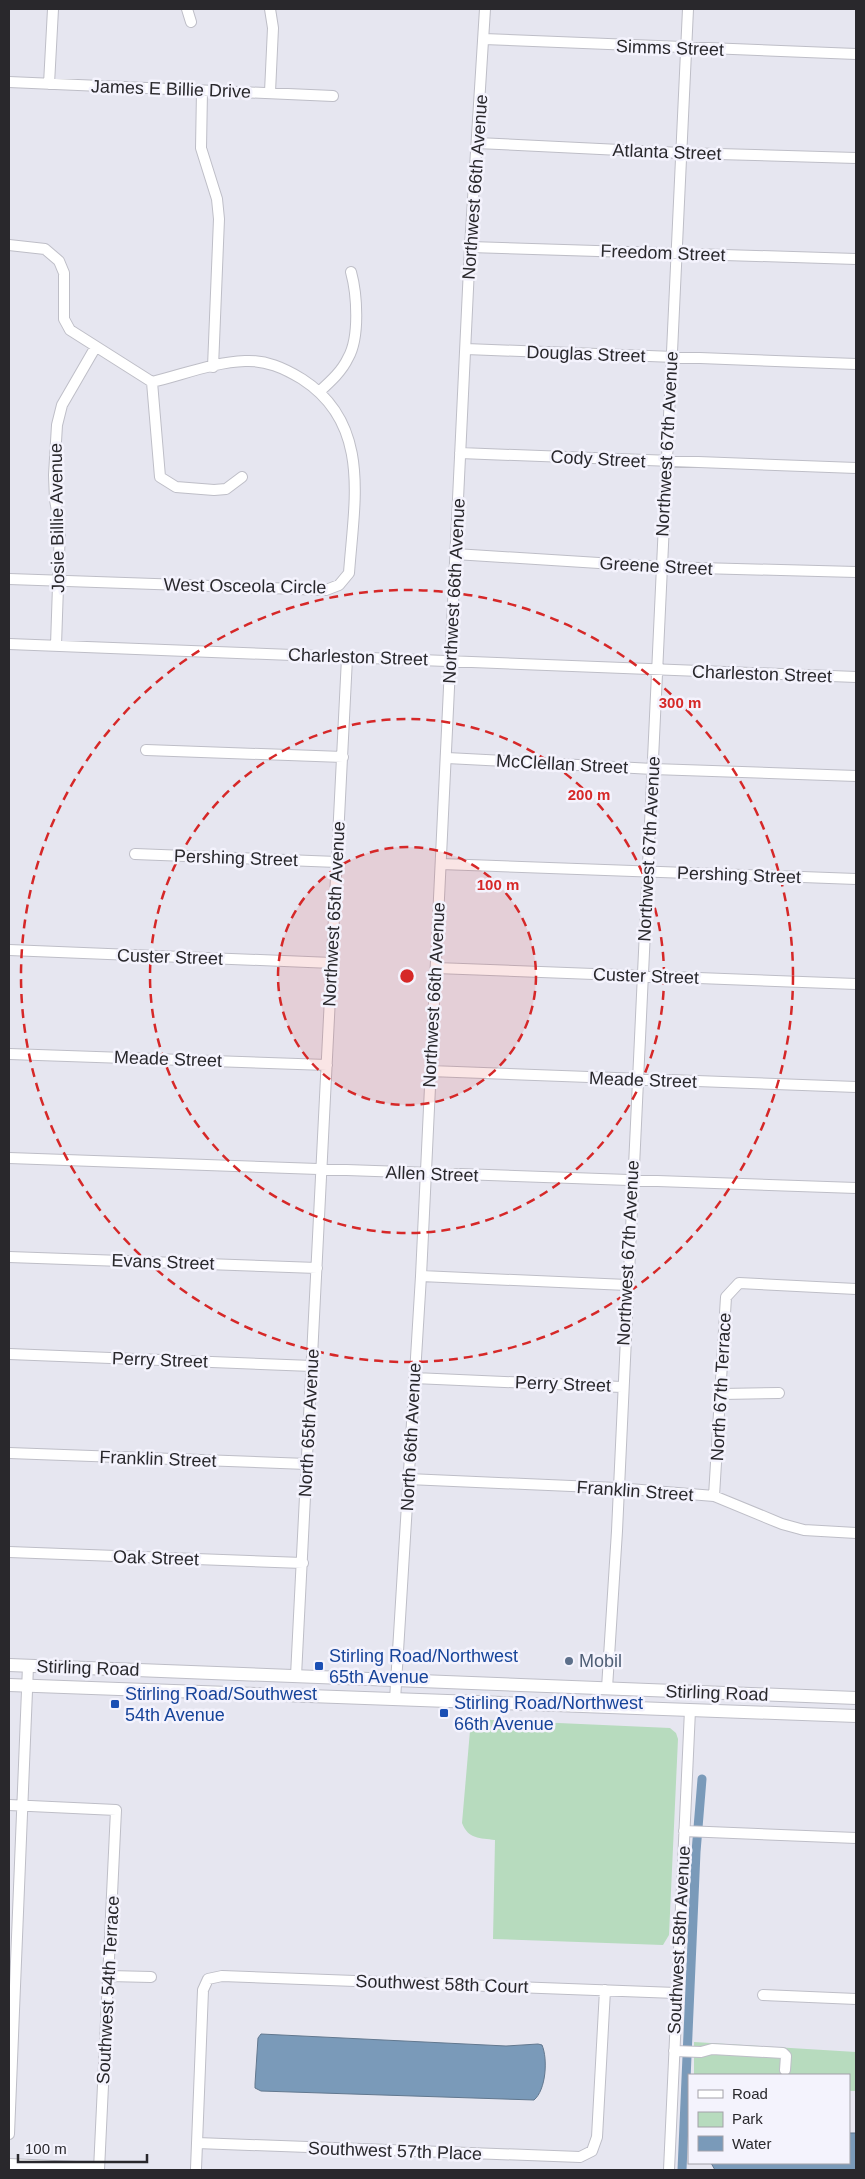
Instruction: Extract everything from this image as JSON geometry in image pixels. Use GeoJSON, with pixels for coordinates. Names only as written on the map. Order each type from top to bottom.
{"type":"FeatureCollection","features":[{"type":"Feature","properties":{"kind":"main road","name":"Stirling Road"},"geometry":{"type":"LineString","coordinates":[[9,1665],[856,1698]]}},
{"type":"Feature","properties":{"kind":"main road","name":"Stirling Road"},"geometry":{"type":"LineString","coordinates":[[9,1685],[856,1716]]}},
{"type":"Feature","properties":{"kind":"main road"},"geometry":{"type":"LineString","coordinates":[[537,1705],[541,1698],[548,1695],[613,1696],[625,1689]]}},
{"type":"Feature","properties":{"kind":"street"},"geometry":{"type":"LineString","coordinates":[[49,84],[53,9]]}},
{"type":"Feature","properties":{"kind":"street"},"geometry":{"type":"LineString","coordinates":[[187,9],[191,22]]}},
{"type":"Feature","properties":{"kind":"street"},"geometry":{"type":"LineString","coordinates":[[270,9],[273,28],[270,92]]}},
{"type":"Feature","properties":{"kind":"street","name":"Northwest 66th Avenue"},"geometry":{"type":"LineString","coordinates":[[425,1173],[447,758],[470,247],[485,9]]}},
{"type":"Feature","properties":{"kind":"street","name":"Northwest 67th Avenue"},"geometry":{"type":"LineString","coordinates":[[607,1688],[658,670],[688,9]]}},
{"type":"Feature","properties":{"kind":"street","name":"Simms Street"},"geometry":{"type":"LineString","coordinates":[[484,39],[686,49],[856,54]]}},
{"type":"Feature","properties":{"kind":"street","name":"James E Billie Drive"},"geometry":{"type":"LineString","coordinates":[[9,82],[333,96]]}},
{"type":"Feature","properties":{"kind":"street"},"geometry":{"type":"LineString","coordinates":[[202,91],[201,148],[217,199],[218,220],[213,367]]}},
{"type":"Feature","properties":{"kind":"street","name":"Atlanta Street"},"geometry":{"type":"LineString","coordinates":[[477,143],[681,153],[856,158]]}},
{"type":"Feature","properties":{"kind":"street"},"geometry":{"type":"LineString","coordinates":[[9,245],[45,249],[59,261],[64,273],[64,319],[70,330],[95,348],[152,382],[160,477],[176,487],[214,490],[226,489],[242,477]]}},
{"type":"Feature","properties":{"kind":"street","name":"Freedom Street"},"geometry":{"type":"LineString","coordinates":[[470,247],[856,260]]}},
{"type":"Feature","properties":{"kind":"street"},"geometry":{"type":"LineString","coordinates":[[320,391],[335,377],[349,357],[355,330],[356,291],[351,272]]}},
{"type":"Feature","properties":{"kind":"street","name":"Josie Billie Avenue"},"geometry":{"type":"LineString","coordinates":[[56,645],[60,527],[54,500],[57,425],[62,405],[95,348]]}},
{"type":"Feature","properties":{"kind":"street","name":"Douglas Street"},"geometry":{"type":"LineString","coordinates":[[466,349],[856,364]]}},
{"type":"Feature","properties":{"kind":"street","name":"West Osceola Circle"},"geometry":{"type":"LineString","coordinates":[[9,579],[326,590],[339,585],[349,573],[356,474],[350,444],[339,418],[320,391],[286,369],[265,362],[244,361],[152,382]]}},
{"type":"Feature","properties":{"kind":"street","name":"Cody Street"},"geometry":{"type":"LineString","coordinates":[[460,453],[856,468]]}},
{"type":"Feature","properties":{"kind":"street","name":"Greene Street"},"geometry":{"type":"LineString","coordinates":[[455,554],[662,567],[856,572]]}},
{"type":"Feature","properties":{"kind":"street","name":"Charleston Street"},"geometry":{"type":"LineString","coordinates":[[9,644],[347,658],[450,660],[856,678]]}},
{"type":"Feature","properties":{"kind":"street","name":"Northwest 65th Avenue"},"geometry":{"type":"LineString","coordinates":[[322,1170],[347,658]]}},
{"type":"Feature","properties":{"kind":"street"},"geometry":{"type":"LineString","coordinates":[[146,750],[343,757]]}},
{"type":"Feature","properties":{"kind":"street","name":"McClellan Street"},"geometry":{"type":"LineString","coordinates":[[447,758],[653,769],[856,776]]}},
{"type":"Feature","properties":{"kind":"street","name":"Pershing Street"},"geometry":{"type":"LineString","coordinates":[[135,854],[337,862]]}},
{"type":"Feature","properties":{"kind":"street","name":"Pershing Street"},"geometry":{"type":"LineString","coordinates":[[441,864],[856,879]]}},
{"type":"Feature","properties":{"kind":"street","name":"Custer Street"},"geometry":{"type":"LineString","coordinates":[[9,950],[332,963]]}},
{"type":"Feature","properties":{"kind":"street","name":"Custer Street"},"geometry":{"type":"LineString","coordinates":[[436,968],[856,984]]}},
{"type":"Feature","properties":{"kind":"street","name":"Meade Street"},"geometry":{"type":"LineString","coordinates":[[9,1054],[327,1065]]}},
{"type":"Feature","properties":{"kind":"street","name":"Meade Street"},"geometry":{"type":"LineString","coordinates":[[430,1071],[856,1087]]}},
{"type":"Feature","properties":{"kind":"street","name":"Allen Street"},"geometry":{"type":"LineString","coordinates":[[9,1158],[632,1182],[856,1188]]}},
{"type":"Feature","properties":{"kind":"street","name":"North 65th Avenue"},"geometry":{"type":"LineString","coordinates":[[296,1676],[322,1170]]}},
{"type":"Feature","properties":{"kind":"street","name":"North 66th Avenue"},"geometry":{"type":"LineString","coordinates":[[395,1700],[425,1173]]}},
{"type":"Feature","properties":{"kind":"street","name":"Evans Street"},"geometry":{"type":"LineString","coordinates":[[9,1257],[317,1268]]}},
{"type":"Feature","properties":{"kind":"street"},"geometry":{"type":"LineString","coordinates":[[420,1276],[627,1285]]}},
{"type":"Feature","properties":{"kind":"street","name":"North 67th Terrace"},"geometry":{"type":"LineString","coordinates":[[714,1496],[722,1394],[726,1297],[739,1283],[856,1289]]}},
{"type":"Feature","properties":{"kind":"street","name":"Perry Street"},"geometry":{"type":"LineString","coordinates":[[9,1354],[312,1366]]}},
{"type":"Feature","properties":{"kind":"street","name":"Perry Street"},"geometry":{"type":"LineString","coordinates":[[414,1378],[622,1387]]}},
{"type":"Feature","properties":{"kind":"street"},"geometry":{"type":"LineString","coordinates":[[722,1394],[779,1393]]}},
{"type":"Feature","properties":{"kind":"street","name":"Franklin Street"},"geometry":{"type":"LineString","coordinates":[[9,1453],[307,1464]]}},
{"type":"Feature","properties":{"kind":"street","name":"Franklin Street"},"geometry":{"type":"LineString","coordinates":[[408,1479],[617,1488],[714,1496],[782,1524],[804,1530],[856,1533]]}},
{"type":"Feature","properties":{"kind":"street","name":"Oak Street"},"geometry":{"type":"LineString","coordinates":[[9,1552],[302,1563]]}},
{"type":"Feature","properties":{"kind":"street"},"geometry":{"type":"LineString","coordinates":[[9,2134],[24,1806],[28,1666]]}},
{"type":"Feature","properties":{"kind":"street","name":"Southwest 58th Avenue"},"geometry":{"type":"LineString","coordinates":[[669,2170],[676,2051],[676,1993],[690,1710]]}},
{"type":"Feature","properties":{"kind":"street"},"geometry":{"type":"LineString","coordinates":[[9,1805],[24,1806]]}},
{"type":"Feature","properties":{"kind":"street","name":"Southwest 54th Terrace"},"geometry":{"type":"LineString","coordinates":[[24,1806],[116,1810],[99,2169]]}},
{"type":"Feature","properties":{"kind":"street"},"geometry":{"type":"LineString","coordinates":[[684,1831],[856,1838]]}},
{"type":"Feature","properties":{"kind":"street"},"geometry":{"type":"LineString","coordinates":[[109,1976],[151,1977]]}},
{"type":"Feature","properties":{"kind":"street","name":"Southwest 58th Court"},"geometry":{"type":"LineString","coordinates":[[197,2143],[203,1990],[208,1979],[222,1976],[676,1993]]}},
{"type":"Feature","properties":{"kind":"street","name":"Southwest 57th Place"},"geometry":{"type":"LineString","coordinates":[[197,2143],[580,2157],[592,2151],[597,2138],[605,1990]]}},
{"type":"Feature","properties":{"kind":"street"},"geometry":{"type":"LineString","coordinates":[[763,1995],[856,1999]]}},
{"type":"Feature","properties":{"kind":"street"},"geometry":{"type":"LineString","coordinates":[[676,2051],[697,2053],[712,2050],[783,2053],[786,2056],[785,2070]]}},
{"type":"Feature","properties":{"kind":"street"},"geometry":{"type":"LineString","coordinates":[[196,2169],[197,2143]]}},
{"type":"Feature","properties":{"kind":"street"},"geometry":{"type":"LineString","coordinates":[[9,2164],[99,2169]]}},
{"type":"Feature","properties":{"kind":"green space"},"geometry":{"type":"Polygon","coordinates":[[[471,1719],[670,1728],[676,1733],[678,1739],[669,1935],[663,1945],[493,1939],[495,1840],[471,1835],[462,1823],[471,1719]]]}},
{"type":"Feature","properties":{"kind":"green space"},"geometry":{"type":"Polygon","coordinates":[[[694,2042],[856,2052],[856,2091],[850,2091],[850,2074],[694,2074],[694,2042]]]}},
{"type":"Feature","properties":{"kind":"water"},"geometry":{"type":"Polygon","coordinates":[[[261,2034],[506,2046],[538,2044],[542,2045],[544,2051],[545,2074],[541,2089],[534,2100],[261,2091],[255,2088],[255,2084],[258,2038],[261,2034]]]}},
{"type":"Feature","properties":{"kind":"water"},"geometry":{"type":"Polygon","coordinates":[[[850,2133],[856,2133],[856,2170],[715,2170],[712,2164],[850,2164],[850,2133]]]}},
{"type":"Feature","properties":{"kind":"waterway"},"geometry":{"type":"LineString","coordinates":[[682,2170],[696,1852],[702,1779]]}},
{"type":"Feature","properties":{"kind":"place","name":"Mobil"},"geometry":{"type":"Point","coordinates":[569,1661]}},
{"type":"Feature","properties":{"kind":"place","name":"Stirling Road/Northwest 65th Avenue"},"geometry":{"type":"Point","coordinates":[319,1666]}},
{"type":"Feature","properties":{"kind":"place","name":"Stirling Road/Southwest 54th Avenue"},"geometry":{"type":"Point","coordinates":[115,1704]}},
{"type":"Feature","properties":{"kind":"place","name":"Stirling Road/Northwest 66th Avenue"},"geometry":{"type":"Point","coordinates":[444,1713]}}]}
